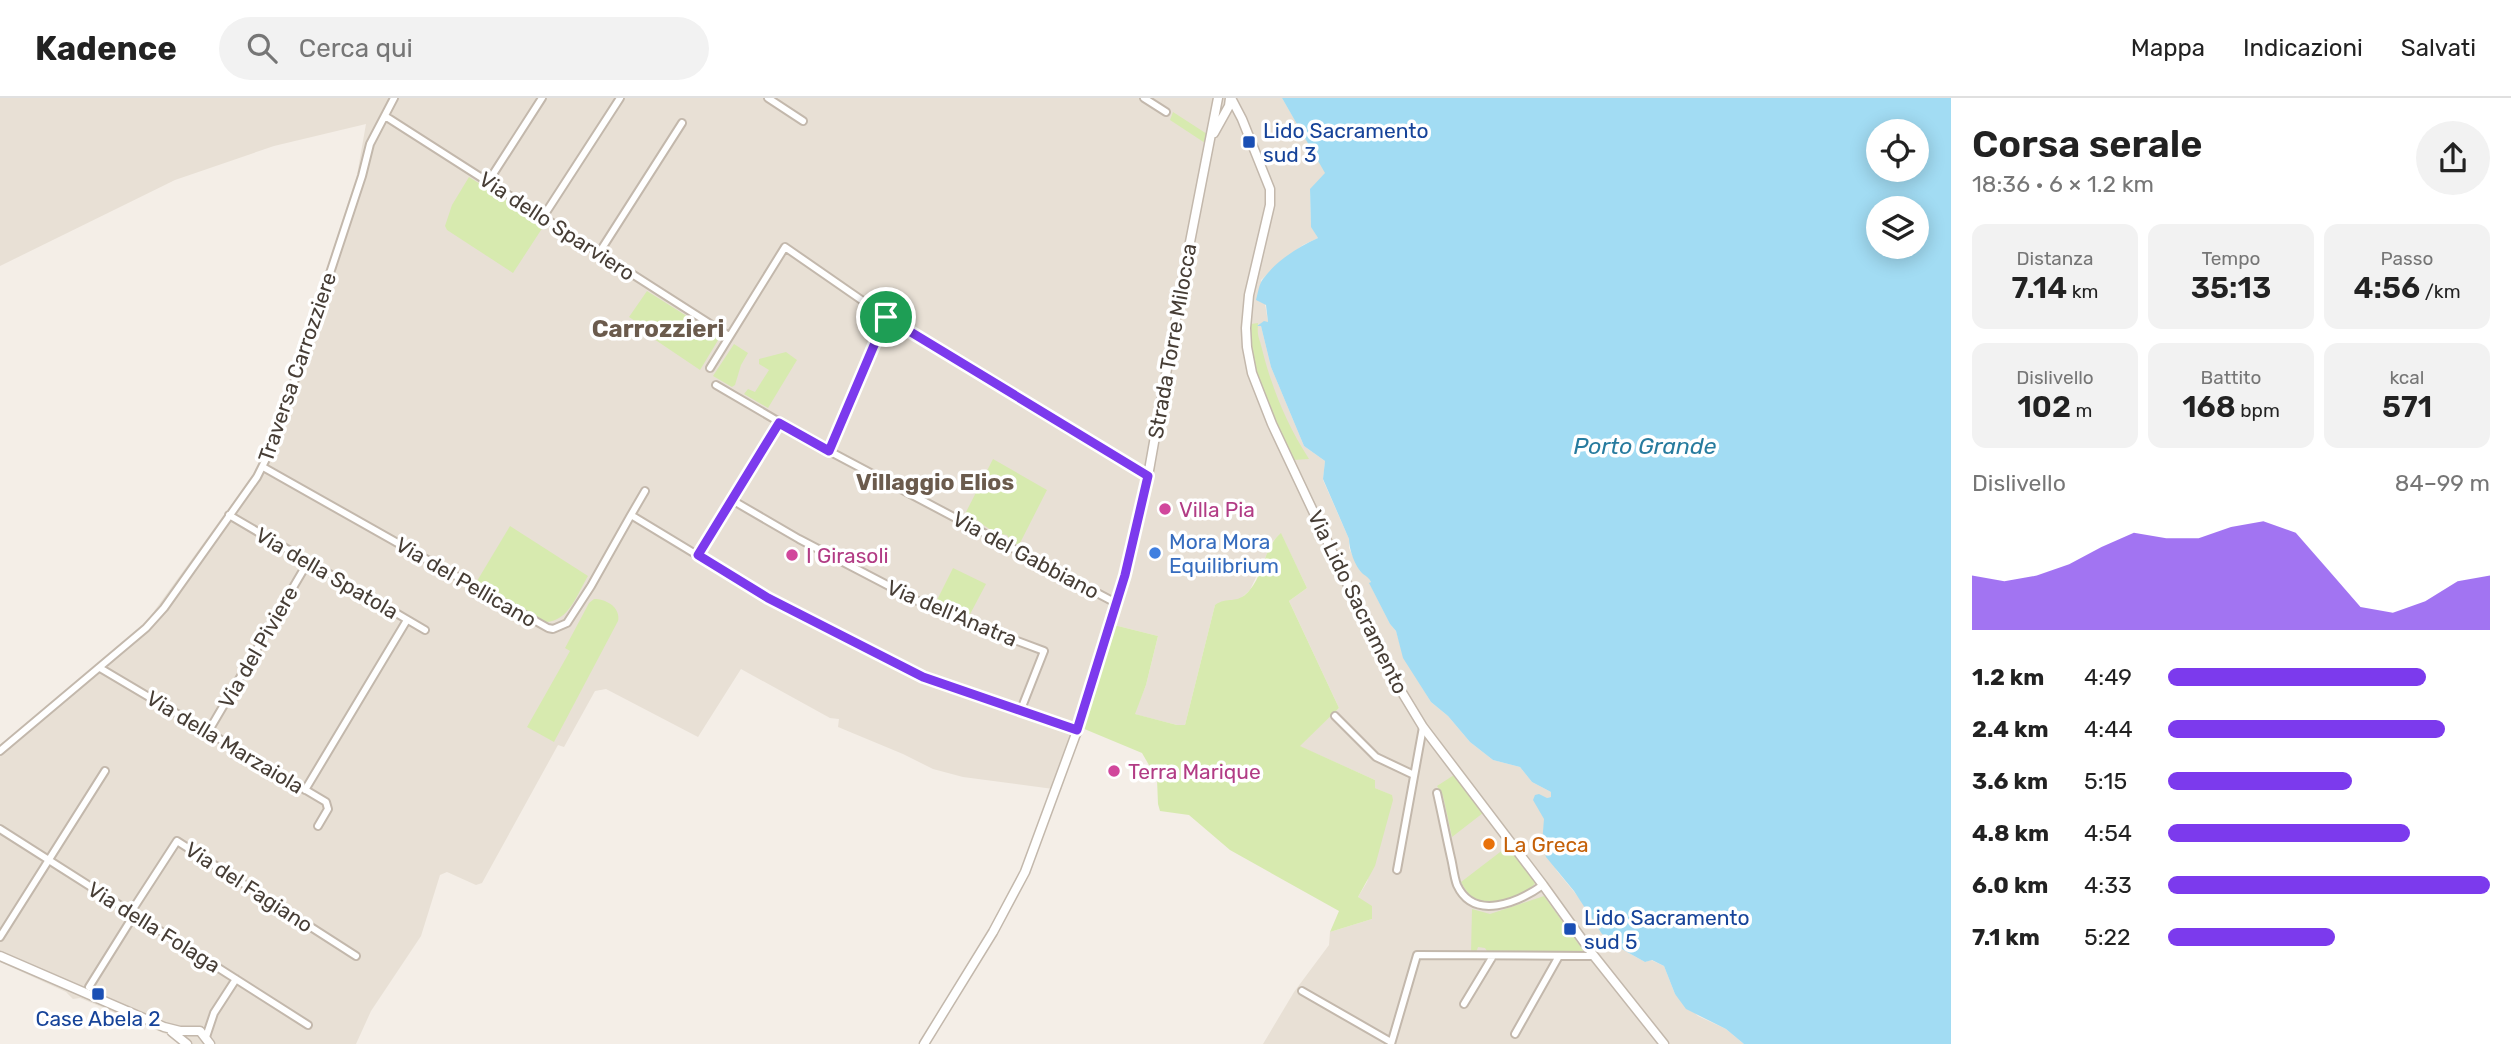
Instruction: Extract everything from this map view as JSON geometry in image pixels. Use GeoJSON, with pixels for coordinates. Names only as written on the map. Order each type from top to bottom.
{"type":"FeatureCollection","features":[{"type":"Feature","properties":{"kind":"street","name":"Traversa Carrozziere"},"geometry":{"type":"LineString","coordinates":[[0,751],[146,628],[263,467],[274,443],[370,145],[394,98]]}},
{"type":"Feature","properties":{"kind":"street"},"geometry":{"type":"LineString","coordinates":[[488,182],[542,98]]}},
{"type":"Feature","properties":{"kind":"street"},"geometry":{"type":"LineString","coordinates":[[543,218],[620,98]]}},
{"type":"Feature","properties":{"kind":"street"},"geometry":{"type":"LineString","coordinates":[[768,98],[803,121]]}},
{"type":"Feature","properties":{"kind":"street"},"geometry":{"type":"LineString","coordinates":[[1144,98],[1166,112]]}},
{"type":"Feature","properties":{"kind":"street"},"geometry":{"type":"LineString","coordinates":[[1211,139],[1229,106],[1229,98],[1218,102]]}},
{"type":"Feature","properties":{"kind":"street","name":"Via Lido Sacramento"},"geometry":{"type":"LineString","coordinates":[[1229,98],[1242,119],[1268,180],[1271,196],[1247,311],[1247,346],[1252,373],[1272,424],[1386,666],[1423,727],[1594,956],[1664,1044]]}},
{"type":"Feature","properties":{"kind":"street","name":"Strada Torre Milocca"},"geometry":{"type":"LineString","coordinates":[[924,1044],[993,932],[1025,872],[1077,730],[1116,603],[1148,476],[1218,102]]}},
{"type":"Feature","properties":{"kind":"street","name":"Via dello Sparviero"},"geometry":{"type":"LineString","coordinates":[[384,116],[729,336]]}},
{"type":"Feature","properties":{"kind":"street"},"geometry":{"type":"LineString","coordinates":[[1219,124],[1232,117],[1242,119]]}},
{"type":"Feature","properties":{"kind":"street"},"geometry":{"type":"LineString","coordinates":[[599,253],[682,123]]}},
{"type":"Feature","properties":{"kind":"street"},"geometry":{"type":"LineString","coordinates":[[710,368],[785,247],[886,317],[1148,476]]}},
{"type":"Feature","properties":{"kind":"street"},"geometry":{"type":"LineString","coordinates":[[829,451],[886,317]]}},
{"type":"Feature","properties":{"kind":"street","name":"Via del Gabbiano"},"geometry":{"type":"LineString","coordinates":[[716,385],[829,451],[1116,603]]}},
{"type":"Feature","properties":{"kind":"street"},"geometry":{"type":"LineString","coordinates":[[698,555],[779,423]]}},
{"type":"Feature","properties":{"kind":"street","name":"Via del Pellicano"},"geometry":{"type":"LineString","coordinates":[[263,467],[554,629],[567,623],[592,586],[631,515]]}},
{"type":"Feature","properties":{"kind":"street"},"geometry":{"type":"LineString","coordinates":[[645,491],[631,515],[768,598],[923,677],[1077,730]]}},
{"type":"Feature","properties":{"kind":"street","name":"Via dell'Anatra"},"geometry":{"type":"LineString","coordinates":[[732,499],[799,539],[935,610],[1044,651],[1020,712]]}},
{"type":"Feature","properties":{"kind":"street","name":"Via della Spatola"},"geometry":{"type":"LineString","coordinates":[[229,516],[425,630]]}},
{"type":"Feature","properties":{"kind":"street","name":"Via del Piviere"},"geometry":{"type":"LineString","coordinates":[[208,732],[308,562]]}},
{"type":"Feature","properties":{"kind":"street"},"geometry":{"type":"LineString","coordinates":[[305,790],[407,620]]}},
{"type":"Feature","properties":{"kind":"street","name":"Via della Marzaiola"},"geometry":{"type":"LineString","coordinates":[[100,668],[326,802],[328,809],[318,826]]}},
{"type":"Feature","properties":{"kind":"street"},"geometry":{"type":"LineString","coordinates":[[1335,716],[1376,757],[1413,775]]}},
{"type":"Feature","properties":{"kind":"street"},"geometry":{"type":"LineString","coordinates":[[1397,870],[1423,727]]}},
{"type":"Feature","properties":{"kind":"street"},"geometry":{"type":"LineString","coordinates":[[0,937],[105,771]]}},
{"type":"Feature","properties":{"kind":"street"},"geometry":{"type":"LineString","coordinates":[[1437,793],[1457,884],[1469,900],[1484,906],[1497,906],[1530,894],[1543,885]]}},
{"type":"Feature","properties":{"kind":"street","name":"Via della Folaga"},"geometry":{"type":"LineString","coordinates":[[0,829],[309,1025]]}},
{"type":"Feature","properties":{"kind":"street","name":"Via del Fagiano"},"geometry":{"type":"LineString","coordinates":[[89,987],[177,841],[356,956]]}},
{"type":"Feature","properties":{"kind":"street"},"geometry":{"type":"LineString","coordinates":[[1303,991],[1391,1043],[1418,946]]}},
{"type":"Feature","properties":{"kind":"street"},"geometry":{"type":"LineString","coordinates":[[0,956],[164,1027],[187,1044]]}},
{"type":"Feature","properties":{"kind":"street"},"geometry":{"type":"LineString","coordinates":[[1417,956],[1594,956]]}},
{"type":"Feature","properties":{"kind":"street"},"geometry":{"type":"LineString","coordinates":[[1464,1004],[1493,956]]}},
{"type":"Feature","properties":{"kind":"street"},"geometry":{"type":"LineString","coordinates":[[1515,1034],[1559,956]]}},
{"type":"Feature","properties":{"kind":"street"},"geometry":{"type":"LineString","coordinates":[[187,1044],[188,1035],[214,1013],[236,979]]}},
{"type":"Feature","properties":{"kind":"street"},"geometry":{"type":"LineString","coordinates":[[207,1041],[214,1013]]}},
{"type":"Feature","properties":{"kind":"street"},"geometry":{"type":"LineString","coordinates":[[164,1027],[202,1032],[207,1041]]}},
{"type":"Feature","properties":{"kind":"shaded area"},"geometry":{"type":"Polygon","coordinates":[[[0,98],[1282,98],[1326,173],[1310,190],[1311,226],[1318,238],[1303,245],[1261,280],[1268,322],[1259,326],[1271,367],[1304,446],[1325,461],[1323,480],[1360,571],[1368,575],[1390,624],[1396,631],[1404,658],[1431,702],[1448,716],[1470,742],[1493,760],[1520,767],[1532,782],[1551,792],[1552,797],[1547,798],[1542,843],[1557,871],[1620,948],[1645,962],[1651,960],[1664,966],[1675,994],[1698,1016],[1726,1029],[1744,1044],[1263,1044],[1294,992],[1329,945],[1330,932],[1372,919],[1358,897],[1367,882],[1391,795],[1375,788],[1375,780],[1299,746],[1339,708],[1289,601],[1307,588],[1281,534],[1273,541],[1250,590],[1239,600],[1215,605],[1185,725],[1134,714],[1146,685],[1158,636],[1114,625],[1061,790],[963,777],[933,769],[838,727],[839,719],[830,718],[741,669],[698,737],[606,689],[595,691],[564,747],[558,745],[482,883],[476,885],[447,872],[440,875],[421,936],[371,1011],[356,1044],[181,1044],[168,1035],[80,998],[73,999],[66,992],[0,962],[0,745],[144,625],[258,468],[271,440],[357,175],[366,124],[274,146],[175,180],[0,266],[0,98]]]}},
{"type":"Feature","properties":{"kind":"green space"},"geometry":{"type":"Polygon","coordinates":[[[1173,112],[1207,134],[1205,143],[1170,120],[1173,112]]]}},
{"type":"Feature","properties":{"kind":"green space"},"geometry":{"type":"Polygon","coordinates":[[[469,177],[538,220],[536,225],[543,227],[513,273],[447,230],[445,226],[452,205],[469,177]]]}},
{"type":"Feature","properties":{"kind":"green space"},"geometry":{"type":"Polygon","coordinates":[[[647,291],[720,337],[700,370],[654,339],[656,335],[629,317],[647,291]]]}},
{"type":"Feature","properties":{"kind":"green space"},"geometry":{"type":"Polygon","coordinates":[[[1258,323],[1258,337],[1275,392],[1309,459],[1293,460],[1256,373],[1252,359],[1251,324],[1258,323]]]}},
{"type":"Feature","properties":{"kind":"green space"},"geometry":{"type":"Polygon","coordinates":[[[734,344],[748,353],[732,387],[713,376],[734,344]]]}},
{"type":"Feature","properties":{"kind":"green space"},"geometry":{"type":"Polygon","coordinates":[[[786,352],[797,360],[768,408],[744,394],[748,389],[755,392],[769,370],[759,364],[759,359],[786,352]]]}},
{"type":"Feature","properties":{"kind":"green space"},"geometry":{"type":"Polygon","coordinates":[[[993,459],[1047,490],[1019,545],[1007,535],[995,532],[977,520],[964,516],[993,459]]]}},
{"type":"Feature","properties":{"kind":"green space"},"geometry":{"type":"Polygon","coordinates":[[[510,526],[588,576],[571,606],[553,621],[545,622],[477,581],[510,526]]]}},
{"type":"Feature","properties":{"kind":"green space"},"geometry":{"type":"Polygon","coordinates":[[[1281,533],[1307,588],[1289,601],[1339,708],[1300,746],[1375,780],[1375,788],[1392,795],[1393,800],[1375,866],[1358,897],[1372,906],[1372,919],[1330,932],[1339,911],[1230,850],[1189,815],[1160,811],[1157,779],[1142,753],[1082,728],[1114,625],[1158,636],[1146,685],[1135,714],[1185,725],[1215,605],[1240,598],[1249,591],[1271,546],[1281,533]]]}},
{"type":"Feature","properties":{"kind":"green space"},"geometry":{"type":"Polygon","coordinates":[[[953,568],[986,584],[968,618],[935,604],[953,568]]]}},
{"type":"Feature","properties":{"kind":"green space"},"geometry":{"type":"Polygon","coordinates":[[[594,599],[612,605],[617,612],[618,621],[554,742],[527,727],[570,651],[565,648],[589,603],[594,599]]]}},
{"type":"Feature","properties":{"kind":"green space"},"geometry":{"type":"Polygon","coordinates":[[[1454,775],[1483,813],[1452,837],[1443,796],[1437,786],[1454,775]]]}},
{"type":"Feature","properties":{"kind":"green space"},"geometry":{"type":"Polygon","coordinates":[[[1508,846],[1536,882],[1526,891],[1504,900],[1489,903],[1477,900],[1461,882],[1508,846]]]}},
{"type":"Feature","properties":{"kind":"green space"},"geometry":{"type":"Polygon","coordinates":[[[1544,896],[1583,950],[1582,953],[1488,953],[1485,948],[1478,947],[1476,953],[1471,953],[1472,909],[1490,914],[1544,896]]]}},
{"type":"Feature","properties":{"kind":"water","name":"Porto Grande"},"geometry":{"type":"Polygon","coordinates":[[[1282,98],[1951,98],[1951,1044],[1744,1044],[1726,1029],[1686,1009],[1675,994],[1664,966],[1652,960],[1645,962],[1602,934],[1574,891],[1546,857],[1542,843],[1544,819],[1533,800],[1535,795],[1539,794],[1551,797],[1551,792],[1532,782],[1520,767],[1493,760],[1470,742],[1448,716],[1431,702],[1403,658],[1396,631],[1369,583],[1371,582],[1360,571],[1351,553],[1349,539],[1323,479],[1325,461],[1304,446],[1271,367],[1261,326],[1257,326],[1264,321],[1268,322],[1266,305],[1256,300],[1263,279],[1274,266],[1318,238],[1311,227],[1310,189],[1325,173],[1282,98]]]}},
{"type":"Feature","properties":{"kind":"place","name":"Lido Sacramento sud 3"},"geometry":{"type":"Point","coordinates":[1249,142]}},
{"type":"Feature","properties":{"kind":"place","name":"Villa Pia"},"geometry":{"type":"Point","coordinates":[1165,509]}},
{"type":"Feature","properties":{"kind":"place","name":"Mora Mora Equilibrium"},"geometry":{"type":"Point","coordinates":[1155,553]}},
{"type":"Feature","properties":{"kind":"place","name":"I Girasoli"},"geometry":{"type":"Point","coordinates":[792,555]}},
{"type":"Feature","properties":{"kind":"place","name":"Terra Marique"},"geometry":{"type":"Point","coordinates":[1114,771]}},
{"type":"Feature","properties":{"kind":"place","name":"La Greca"},"geometry":{"type":"Point","coordinates":[1489,844]}},
{"type":"Feature","properties":{"kind":"place","name":"Lido Sacramento sud 5"},"geometry":{"type":"Point","coordinates":[1570,929]}},
{"type":"Feature","properties":{"kind":"place","name":"Case Abela 2"},"geometry":{"type":"Point","coordinates":[98,994]}},
{"type":"Feature","properties":{"kind":"district","name":"Carrozzieri"},"geometry":{"type":"Point","coordinates":[658,329]}},
{"type":"Feature","properties":{"kind":"district","name":"Villaggio Elios"},"geometry":{"type":"Point","coordinates":[935,482]}},
{"type":"Feature","properties":{"kind":"route"},"geometry":{"type":"LineString","coordinates":[[886,317],[1148,476],[1125,575],[1077,730],[923,677],[768,598],[698,555],[779,423],[829,451],[886,317]]}}]}
